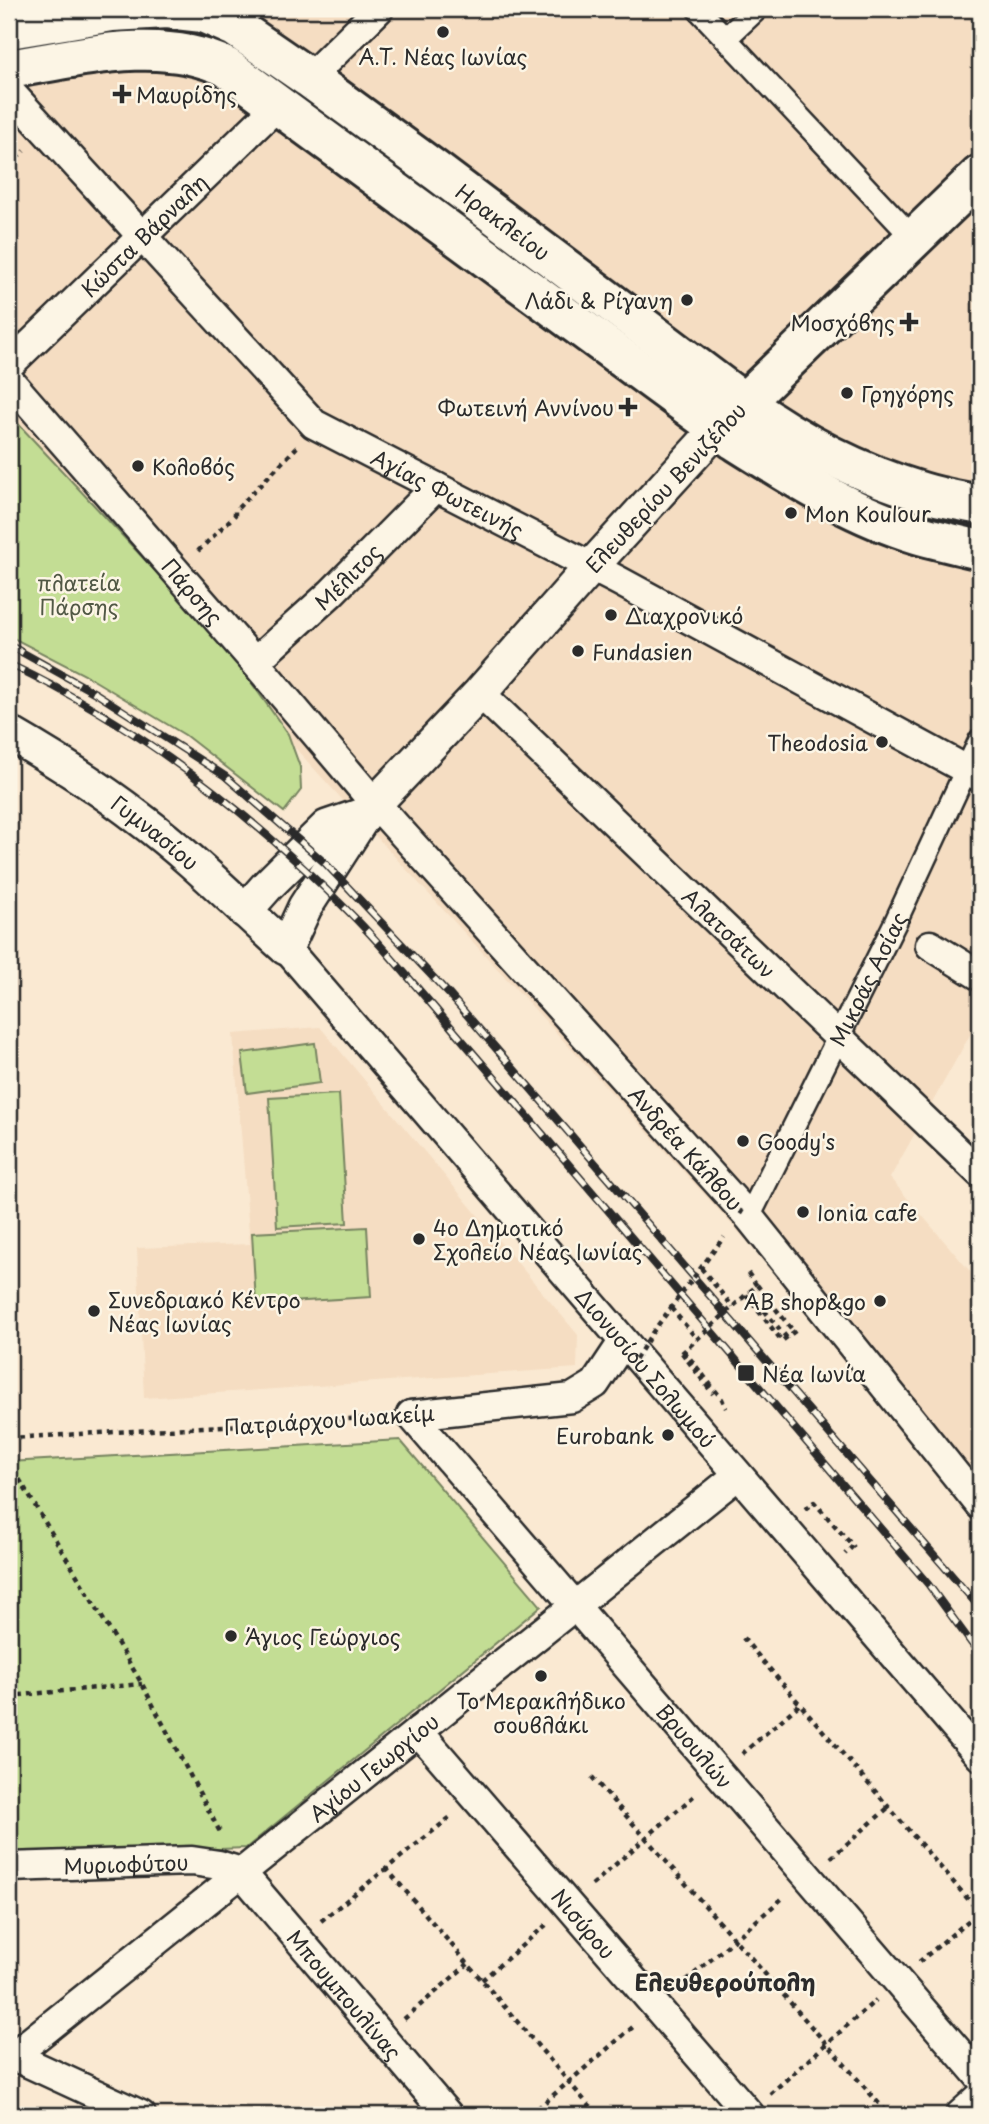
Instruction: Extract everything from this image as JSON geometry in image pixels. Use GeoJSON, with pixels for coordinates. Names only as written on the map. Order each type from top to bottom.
{"type":"FeatureCollection","features":[{"type":"Feature","properties":{"kind":"main road","name":"Ηρακλείου"},"geometry":{"type":"LineString","coordinates":[[9,29],[111,12],[167,9],[202,11],[235,27],[554,258],[743,402],[788,433],[876,477],[924,493],[980,505]]}},
{"type":"Feature","properties":{"kind":"main road","name":"Ηρακλείου"},"geometry":{"type":"LineString","coordinates":[[9,69],[115,52],[185,54],[214,61],[279,104],[717,429],[792,477],[835,500],[905,531],[980,550]]}},
{"type":"Feature","properties":{"kind":"main road","name":"Ελευθερίου Βενιζέλου"},"geometry":{"type":"LineString","coordinates":[[717,429],[980,175]]}},
{"type":"Feature","properties":{"kind":"street"},"geometry":{"type":"LineString","coordinates":[[309,79],[379,9]]}},
{"type":"Feature","properties":{"kind":"street"},"geometry":{"type":"LineString","coordinates":[[698,9],[914,239]]}},
{"type":"Feature","properties":{"kind":"street"},"geometry":{"type":"LineString","coordinates":[[726,38],[757,9]]}},
{"type":"Feature","properties":{"kind":"street"},"geometry":{"type":"LineString","coordinates":[[202,11],[214,61]]}},
{"type":"Feature","properties":{"kind":"street","name":"Αγίας Φωτεινής"},"geometry":{"type":"LineString","coordinates":[[9,91],[314,424],[591,566],[973,774]]}},
{"type":"Feature","properties":{"kind":"street","name":"Κώστα Βάρναλη"},"geometry":{"type":"LineString","coordinates":[[9,365],[279,104]]}},
{"type":"Feature","properties":{"kind":"street","name":"Πάρσης"},"geometry":{"type":"LineString","coordinates":[[9,380],[255,662],[370,809]]}},
{"type":"Feature","properties":{"kind":"street","name":"Ελευθερίου Βενιζέλου"},"geometry":{"type":"LineString","coordinates":[[286,948],[305,907],[370,809],[480,693],[591,566],[717,429]]}},
{"type":"Feature","properties":{"kind":"street","name":"Μέλιτος"},"geometry":{"type":"LineString","coordinates":[[255,662],[331,593],[436,487]]}},
{"type":"Feature","properties":{"kind":"street","name":"Αλατσάτων"},"geometry":{"type":"LineString","coordinates":[[480,693],[980,1173]]}},
{"type":"Feature","properties":{"kind":"street","name":"Γυμνασίου"},"geometry":{"type":"LineString","coordinates":[[9,733],[116,800],[214,881],[286,948]]}},
{"type":"Feature","properties":{"kind":"street","name":"Μικράς Ασίας"},"geometry":{"type":"LineString","coordinates":[[745,1213],[839,1037],[973,774],[980,740]]}},
{"type":"Feature","properties":{"kind":"street","name":"Ελευθερίου Βενιζέλου"},"geometry":{"type":"LineString","coordinates":[[245,911],[327,827],[370,809]]}},
{"type":"Feature","properties":{"kind":"street","name":"Ανδρέα Κάλβου"},"geometry":{"type":"LineString","coordinates":[[370,809],[745,1213],[980,1505]]}},
{"type":"Feature","properties":{"kind":"street"},"geometry":{"type":"LineString","coordinates":[[930,945],[980,976]]}},
{"type":"Feature","properties":{"kind":"street","name":"Διονυσίου Σολωμού"},"geometry":{"type":"LineString","coordinates":[[286,948],[980,1756]]}},
{"type":"Feature","properties":{"kind":"street","name":"Πατριάρχου Ιωακείμ"},"geometry":{"type":"LineString","coordinates":[[411,1415],[572,1398],[595,1384],[629,1350]]}},
{"type":"Feature","properties":{"kind":"street","name":"Βρυουλών"},"geometry":{"type":"LineString","coordinates":[[411,1415],[980,2077]]}},
{"type":"Feature","properties":{"kind":"street","name":"Αγίου Γεωργίου"},"geometry":{"type":"LineString","coordinates":[[10,2056],[738,1475]]}},
{"type":"Feature","properties":{"kind":"street","name":"Νισύρου"},"geometry":{"type":"LineString","coordinates":[[418,1731],[749,2114]]}},
{"type":"Feature","properties":{"kind":"street","name":"Μυριοφύτου"},"geometry":{"type":"LineString","coordinates":[[9,1867],[192,1861],[241,1872]]}},
{"type":"Feature","properties":{"kind":"street","name":"Μπουμπουλίνας"},"geometry":{"type":"LineString","coordinates":[[241,1872],[448,2115]]}},
{"type":"Feature","properties":{"kind":"street"},"geometry":{"type":"LineString","coordinates":[[10,2056],[141,2115]]}},
{"type":"Feature","properties":{"kind":"street"},"geometry":{"type":"LineString","coordinates":[[960,2115],[980,2097]]}},
{"type":"Feature","properties":{"kind":"path"},"geometry":{"type":"LineString","coordinates":[[177,571],[235,515],[235,511],[285,461],[314,424]]}},
{"type":"Feature","properties":{"kind":"path"},"geometry":{"type":"LineString","coordinates":[[629,1350],[671,1308],[724,1237]]}},
{"type":"Feature","properties":{"kind":"path"},"geometry":{"type":"LineString","coordinates":[[701,1268],[733,1307]]}},
{"type":"Feature","properties":{"kind":"path"},"geometry":{"type":"LineString","coordinates":[[683,1352],[757,1286],[748,1273],[794,1332]]}},
{"type":"Feature","properties":{"kind":"path"},"geometry":{"type":"LineString","coordinates":[[748,1293],[787,1338],[800,1327]]}},
{"type":"Feature","properties":{"kind":"path"},"geometry":{"type":"LineString","coordinates":[[671,1308],[697,1339]]}},
{"type":"Feature","properties":{"kind":"path"},"geometry":{"type":"LineString","coordinates":[[683,1352],[716,1396]]}},
{"type":"Feature","properties":{"kind":"path"},"geometry":{"type":"LineString","coordinates":[[683,1352],[722,1399],[726,1408]]}},
{"type":"Feature","properties":{"kind":"path","name":"Πατριάρχου Ιωακείμ"},"geometry":{"type":"LineString","coordinates":[[9,1438],[411,1415]]}},
{"type":"Feature","properties":{"kind":"path"},"geometry":{"type":"LineString","coordinates":[[9,1462],[142,1684],[241,1872]]}},
{"type":"Feature","properties":{"kind":"path"},"geometry":{"type":"LineString","coordinates":[[814,1502],[853,1546]]}},
{"type":"Feature","properties":{"kind":"path"},"geometry":{"type":"LineString","coordinates":[[743,1638],[980,1912],[897,1981],[749,2114]]}},
{"type":"Feature","properties":{"kind":"path"},"geometry":{"type":"LineString","coordinates":[[9,1696],[142,1684]]}},
{"type":"Feature","properties":{"kind":"path"},"geometry":{"type":"LineString","coordinates":[[482,1980],[800,1704]]}},
{"type":"Feature","properties":{"kind":"path"},"geometry":{"type":"LineString","coordinates":[[592,1777],[888,2115]]}},
{"type":"Feature","properties":{"kind":"path"},"geometry":{"type":"LineString","coordinates":[[298,1939],[475,1797]]}},
{"type":"Feature","properties":{"kind":"path"},"geometry":{"type":"LineString","coordinates":[[530,2115],[889,1807]]}},
{"type":"Feature","properties":{"kind":"path"},"geometry":{"type":"LineString","coordinates":[[386,1868],[597,2115]]}},
{"type":"Feature","properties":{"kind":"path"},"geometry":{"type":"LineString","coordinates":[[382,2037],[468,1964]]}},
{"type":"Feature","properties":{"kind":"shaded area"},"geometry":{"type":"Polygon","coordinates":[[[9,9],[980,9],[980,1017],[890,1178],[980,1283],[980,1495],[9,436],[9,9]]]}},
{"type":"Feature","properties":{"kind":"shaded area"},"geometry":{"type":"Polygon","coordinates":[[[320,1027],[578,1335],[577,1368],[144,1398],[137,1248],[250,1244],[233,1034],[320,1027]]]}},
{"type":"Feature","properties":{"kind":"green space","name":"πλατεία Πάρσης"},"geometry":{"type":"Polygon","coordinates":[[[9,414],[226,647],[288,734],[300,767],[301,790],[284,812],[185,735],[85,675],[9,636],[9,414]]]}},
{"type":"Feature","properties":{"kind":"green space"},"geometry":{"type":"Polygon","coordinates":[[[315,1043],[320,1083],[247,1093],[242,1053],[315,1043]]]}},
{"type":"Feature","properties":{"kind":"green space"},"geometry":{"type":"Polygon","coordinates":[[[339,1094],[347,1223],[277,1227],[269,1098],[339,1094]]]}},
{"type":"Feature","properties":{"kind":"green space"},"geometry":{"type":"Polygon","coordinates":[[[367,1227],[371,1297],[256,1304],[252,1233],[367,1227]]]}},
{"type":"Feature","properties":{"kind":"green space"},"geometry":{"type":"Polygon","coordinates":[[[400,1440],[541,1606],[246,1848],[9,1857],[9,1462],[400,1440]]]}},
{"type":"Feature","properties":{"kind":"railway"},"geometry":{"type":"LineString","coordinates":[[9,645],[97,694],[225,776],[325,863],[448,993],[980,1608]]}},
{"type":"Feature","properties":{"kind":"railway"},"geometry":{"type":"LineString","coordinates":[[9,664],[103,714],[191,774],[274,841],[351,914],[403,971],[928,1584],[980,1655]]}},
{"type":"Feature","properties":{"kind":"place","name":"Α.Τ. Νέας Ιωνίας"},"geometry":{"type":"Point","coordinates":[443,32]}},
{"type":"Feature","properties":{"kind":"place","name":"Μαυρίδης"},"geometry":{"type":"Point","coordinates":[122,94]}},
{"type":"Feature","properties":{"kind":"place","name":"Λάδι & Ρίγανη"},"geometry":{"type":"Point","coordinates":[687,300]}},
{"type":"Feature","properties":{"kind":"place","name":"Μοσχόβης"},"geometry":{"type":"Point","coordinates":[909,322]}},
{"type":"Feature","properties":{"kind":"place","name":"Γρηγόρης"},"geometry":{"type":"Point","coordinates":[847,393]}},
{"type":"Feature","properties":{"kind":"place","name":"Φωτεινή Αννίνου"},"geometry":{"type":"Point","coordinates":[628,407]}},
{"type":"Feature","properties":{"kind":"place","name":"Κολοβός"},"geometry":{"type":"Point","coordinates":[138,466]}},
{"type":"Feature","properties":{"kind":"place","name":"Mon Koulour"},"geometry":{"type":"Point","coordinates":[791,513]}},
{"type":"Feature","properties":{"kind":"place","name":"Διαχρονικό"},"geometry":{"type":"Point","coordinates":[611,615]}},
{"type":"Feature","properties":{"kind":"place","name":"Fundasien"},"geometry":{"type":"Point","coordinates":[578,651]}},
{"type":"Feature","properties":{"kind":"place","name":"Theodosia"},"geometry":{"type":"Point","coordinates":[882,742]}},
{"type":"Feature","properties":{"kind":"place","name":"Goody's"},"geometry":{"type":"Point","coordinates":[743,1141]}},
{"type":"Feature","properties":{"kind":"place","name":"Ionia cafe"},"geometry":{"type":"Point","coordinates":[803,1212]}},
{"type":"Feature","properties":{"kind":"place","name":"4ο Δημοτικό Σχολείο Νέας Ιωνίας"},"geometry":{"type":"Point","coordinates":[419,1239]}},
{"type":"Feature","properties":{"kind":"place","name":"ΑΒ shop&go"},"geometry":{"type":"Point","coordinates":[880,1301]}},
{"type":"Feature","properties":{"kind":"place","name":"Συνεδριακό Κέντρο Νέας Ιωνίας"},"geometry":{"type":"Point","coordinates":[94,1311]}},
{"type":"Feature","properties":{"kind":"place","name":"Νέα Ιωνία"},"geometry":{"type":"Point","coordinates":[746,1373]}},
{"type":"Feature","properties":{"kind":"place","name":"Eurobank"},"geometry":{"type":"Point","coordinates":[668,1435]}},
{"type":"Feature","properties":{"kind":"place","name":"Άγιος Γεώργιος"},"geometry":{"type":"Point","coordinates":[231,1636]}},
{"type":"Feature","properties":{"kind":"place","name":"Το Μερακλήδικο σουβλάκι"},"geometry":{"type":"Point","coordinates":[541,1676]}},
{"type":"Feature","properties":{"kind":"district","name":"Ελευθερούπολη"},"geometry":{"type":"Point","coordinates":[725,1981]}}]}
